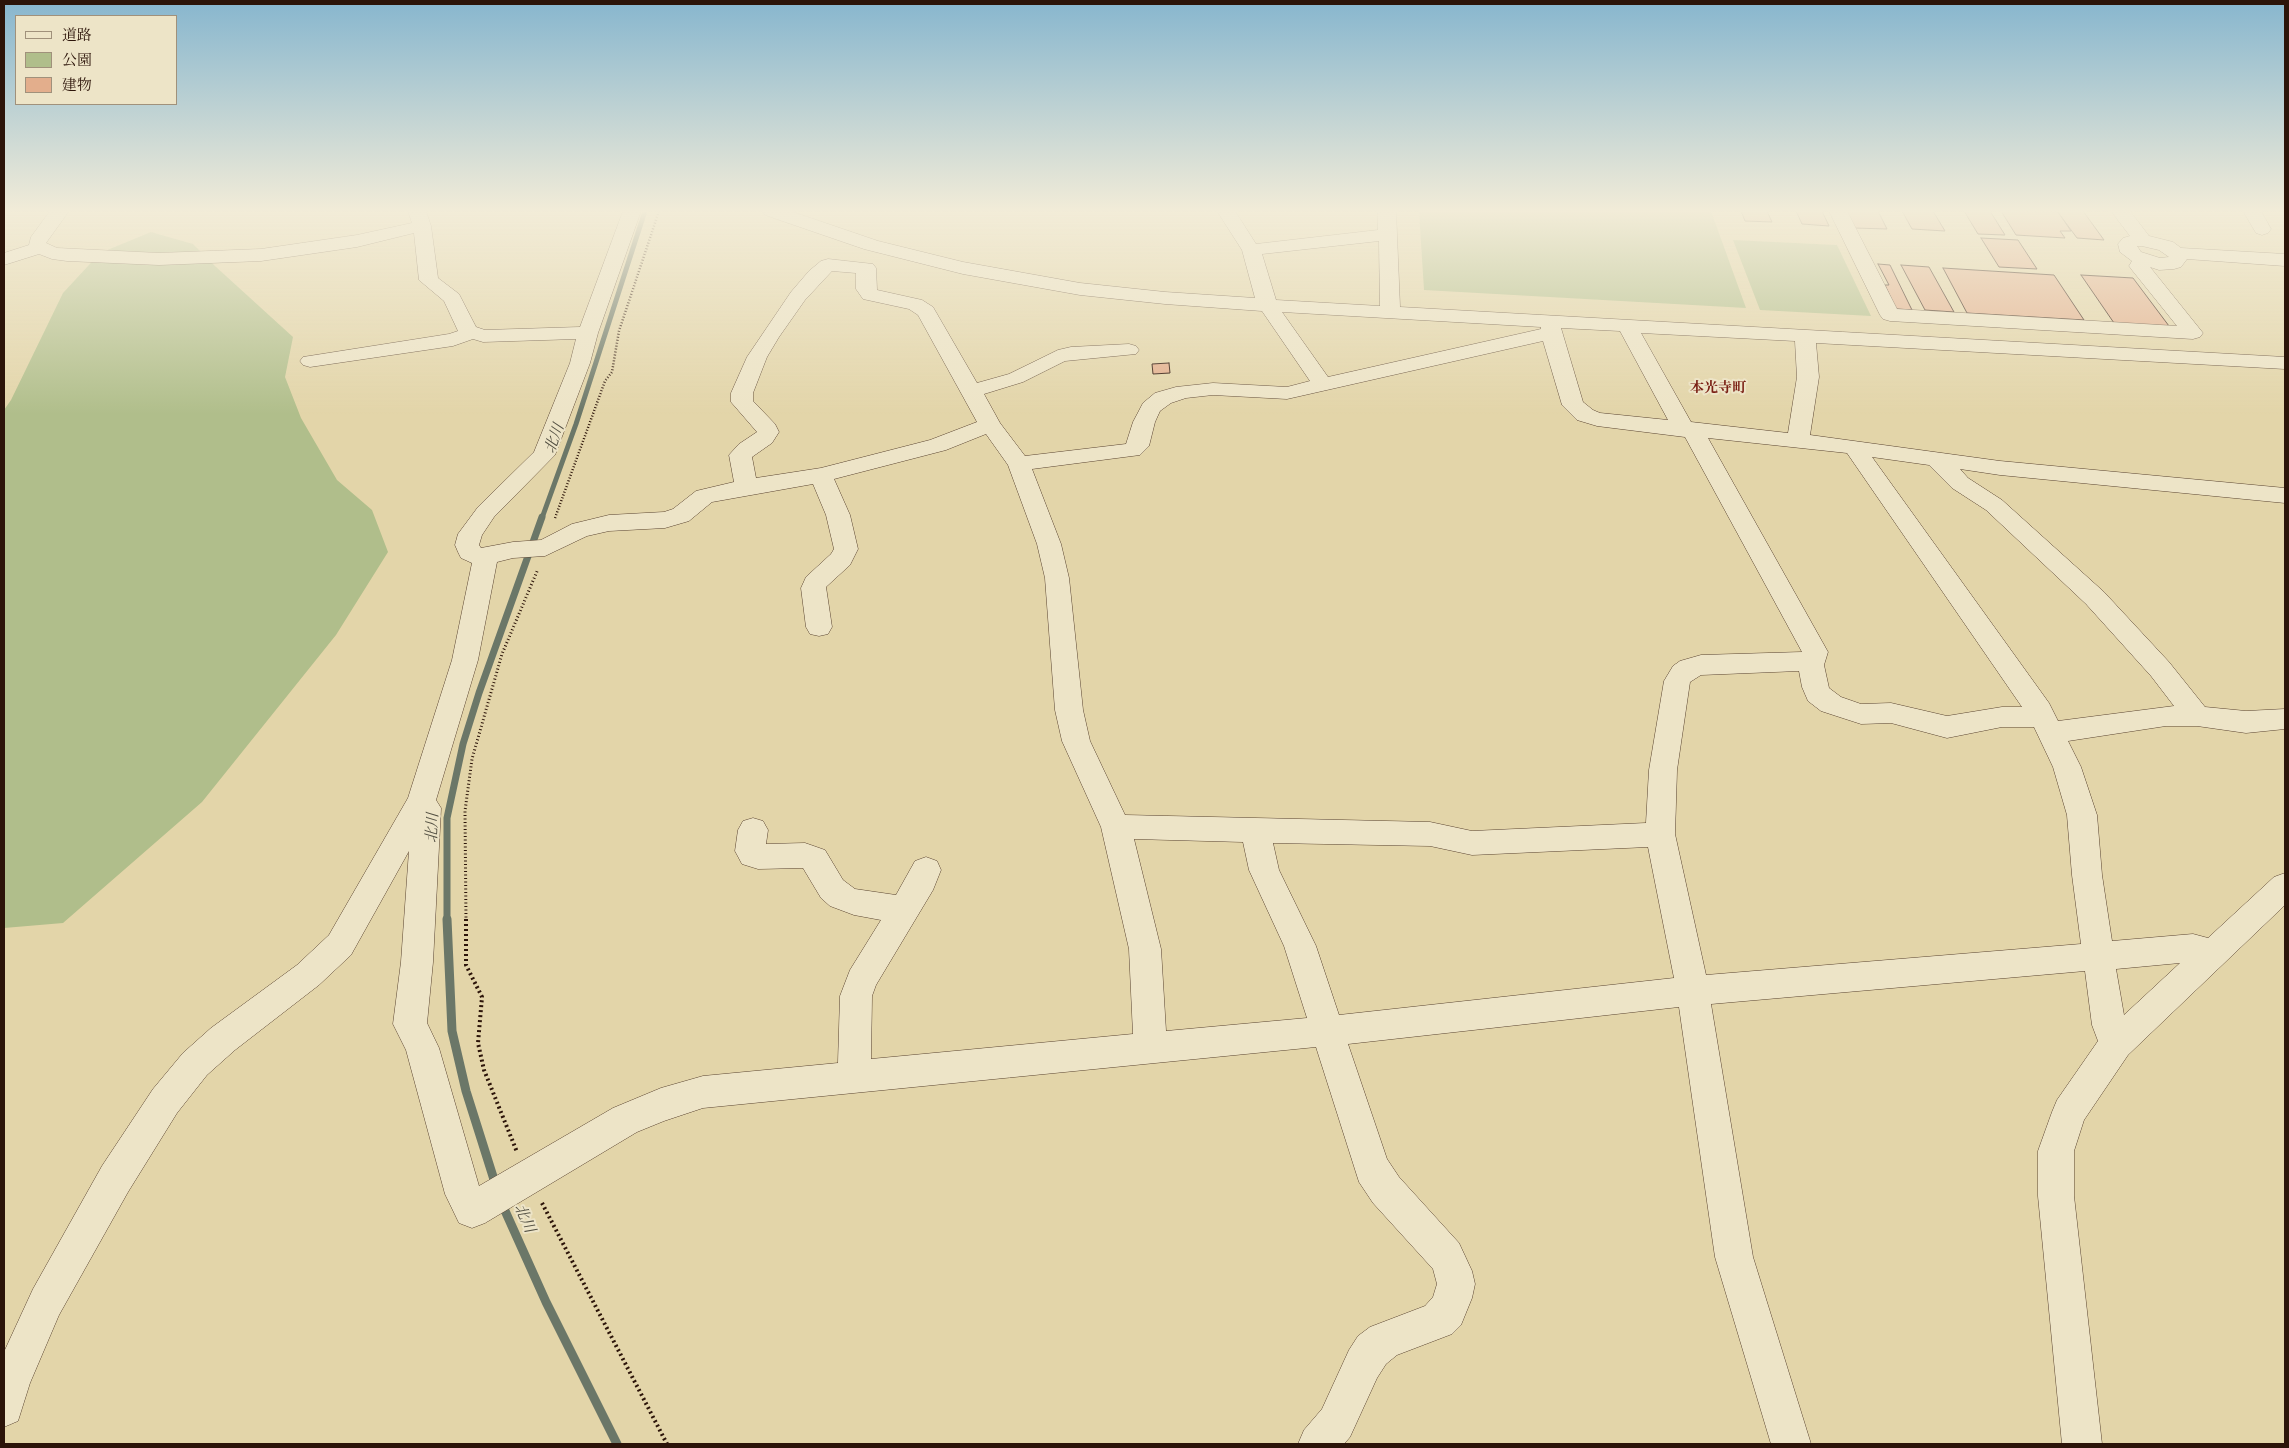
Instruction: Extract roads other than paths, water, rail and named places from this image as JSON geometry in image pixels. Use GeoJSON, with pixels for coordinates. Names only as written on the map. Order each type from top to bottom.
{"type":"FeatureCollection","features":[{"type":"Feature","properties":{"kind":"street"},"geometry":{"type":"LineString","coordinates":[[428,279],[452,298],[466,328],[472,333],[483,336],[588,333]]}},
{"type":"Feature","properties":{"kind":"street"},"geometry":{"type":"LineString","coordinates":[[608,279],[588,333],[580,363],[544,455],[486,512],[470,534],[467,545],[470,552],[477,556],[541,548],[580,530],[599,525],[665,520],[681,515],[704,496],[746,487],[821,476],[938,445],[990,425]]}},
{"type":"Feature","properties":{"kind":"street"},"geometry":{"type":"LineString","coordinates":[[746,487],[740,455],[764,438],[768,432],[742,402],[742,393],[757,357],[769,337],[813,279]]}},
{"type":"Feature","properties":{"kind":"street"},"geometry":{"type":"LineString","coordinates":[[866,279],[866,289],[870,295],[915,304],[926,311],[990,425],[1019,464],[1049,544],[1057,578],[1069,710],[1076,741],[1116,827],[1145,949],[1150,1048]]}},
{"type":"Feature","properties":{"kind":"street"},"geometry":{"type":"LineString","coordinates":[[1015,279],[1108,292],[1390,312],[1551,327],[1627,325],[2285,363]]}},
{"type":"Feature","properties":{"kind":"street"},"geometry":{"type":"LineString","coordinates":[[1260,279],[1268,304],[1323,385]]}},
{"type":"Feature","properties":{"kind":"street"},"geometry":{"type":"LineString","coordinates":[[1389,279],[1390,312]]}},
{"type":"Feature","properties":{"kind":"street"},"geometry":{"type":"LineString","coordinates":[[1872,279],[1890,315],[2193,333],[2149,279]]}},
{"type":"Feature","properties":{"kind":"street"},"geometry":{"type":"LineString","coordinates":[[1627,325],[1815,652],[1814,659],[1810,661],[1701,665],[1689,668],[1682,673],[1677,681],[1663,770],[1660,834],[1693,991],[1734,1257],[1791,1444]]}},
{"type":"Feature","properties":{"kind":"street"},"geometry":{"type":"LineString","coordinates":[[1019,464],[1132,450],[1138,446],[1144,422],[1151,408],[1163,398],[1184,392],[1213,389],[1287,393],[1551,327]]}},
{"type":"Feature","properties":{"kind":"street"},"geometry":{"type":"LineString","coordinates":[[1551,327],[1573,406],[1578,411],[1597,419],[1854,447],[2000,468],[2285,495]]}},
{"type":"Feature","properties":{"kind":"street"},"geometry":{"type":"LineString","coordinates":[[310,362],[453,340],[472,333]]}},
{"type":"Feature","properties":{"kind":"street"},"geometry":{"type":"LineString","coordinates":[[1798,442],[1808,377],[1805,336]]}},
{"type":"Feature","properties":{"kind":"street"},"geometry":{"type":"LineString","coordinates":[[972,391],[1016,378],[1065,355],[1129,350]]}},
{"type":"Feature","properties":{"kind":"street"},"geometry":{"type":"LineString","coordinates":[[1854,447],[2047,725],[2067,767],[2082,816],[2087,875],[2098,955],[2109,1025],[2116,1044]]}},
{"type":"Feature","properties":{"kind":"street"},"geometry":{"type":"LineString","coordinates":[[1936,459],[1960,482],[1994,505],[2054,563],[2095,598],[2160,669],[2197,716]]}},
{"type":"Feature","properties":{"kind":"street"},"geometry":{"type":"LineString","coordinates":[[819,627],[813,588],[815,583],[842,559],[846,549],[838,515],[821,476]]}},
{"type":"Feature","properties":{"kind":"street"},"geometry":{"type":"LineString","coordinates":[[4,1407],[11,1382],[46,1302],[115,1179],[165,1101],[195,1064],[216,1045],[308,975],[340,945],[422,800],[500,553]]}},
{"type":"Feature","properties":{"kind":"street"},"geometry":{"type":"LineString","coordinates":[[1810,661],[1818,694],[1831,704],[1862,714],[1890,712],[1947,727],[2002,717],[2047,725],[2166,716],[2197,716],[2246,722],[2285,719]]}},
{"type":"Feature","properties":{"kind":"street"},"geometry":{"type":"LineString","coordinates":[[422,800],[426,808],[425,827],[417,962],[410,1024],[422,1048],[463,1194],[472,1210],[625,1120],[661,1105],[703,1092],[1328,1031],[1693,991],[2193,948],[2212,953]]}},
{"type":"Feature","properties":{"kind":"street"},"geometry":{"type":"LineString","coordinates":[[1116,827],[1430,834],[1472,843],[1660,834]]}},
{"type":"Feature","properties":{"kind":"street"},"geometry":{"type":"LineString","coordinates":[[753,830],[750,852],[758,857],[805,855],[814,859],[819,864],[832,889],[840,897],[854,902],[904,910]]}},
{"type":"Feature","properties":{"kind":"street"},"geometry":{"type":"LineString","coordinates":[[1255,830],[1264,870],[1300,946],[1372,1169],[1386,1190],[1446,1256],[1453,1271],[1456,1284],[1453,1298],[1447,1311],[1438,1320],[1384,1341],[1372,1350],[1363,1364],[1336,1423],[1318,1444]]}},
{"type":"Feature","properties":{"kind":"street"},"geometry":{"type":"LineString","coordinates":[[854,1078],[856,996],[861,980],[922,881],[926,870]]}},
{"type":"Feature","properties":{"kind":"street"},"geometry":{"type":"LineString","coordinates":[[2082,1444],[2056,1196],[2056,1151],[2069,1112],[2116,1044],[2285,886]]}},
{"type":"Feature","properties":{"kind":"waterway","name":"北川"},"geometry":{"type":"LineString","coordinates":[[542,518],[576,424],[623,279]]}},
{"type":"Feature","properties":{"kind":"waterway","name":"北川"},"geometry":{"type":"LineString","coordinates":[[447,919],[447,818],[463,744],[479,693],[542,517]]}},
{"type":"Feature","properties":{"kind":"waterway","name":"北川"},"geometry":{"type":"LineString","coordinates":[[447,919],[452,1031],[466,1091],[496,1186]]}},
{"type":"Feature","properties":{"kind":"waterway","name":"北川"},"geometry":{"type":"LineString","coordinates":[[502,1204],[546,1302],[617,1444]]}},
{"type":"Feature","properties":{"kind":"district","name":"本光寺町"},"geometry":{"type":"Point","coordinates":[1718,389]}}]}
